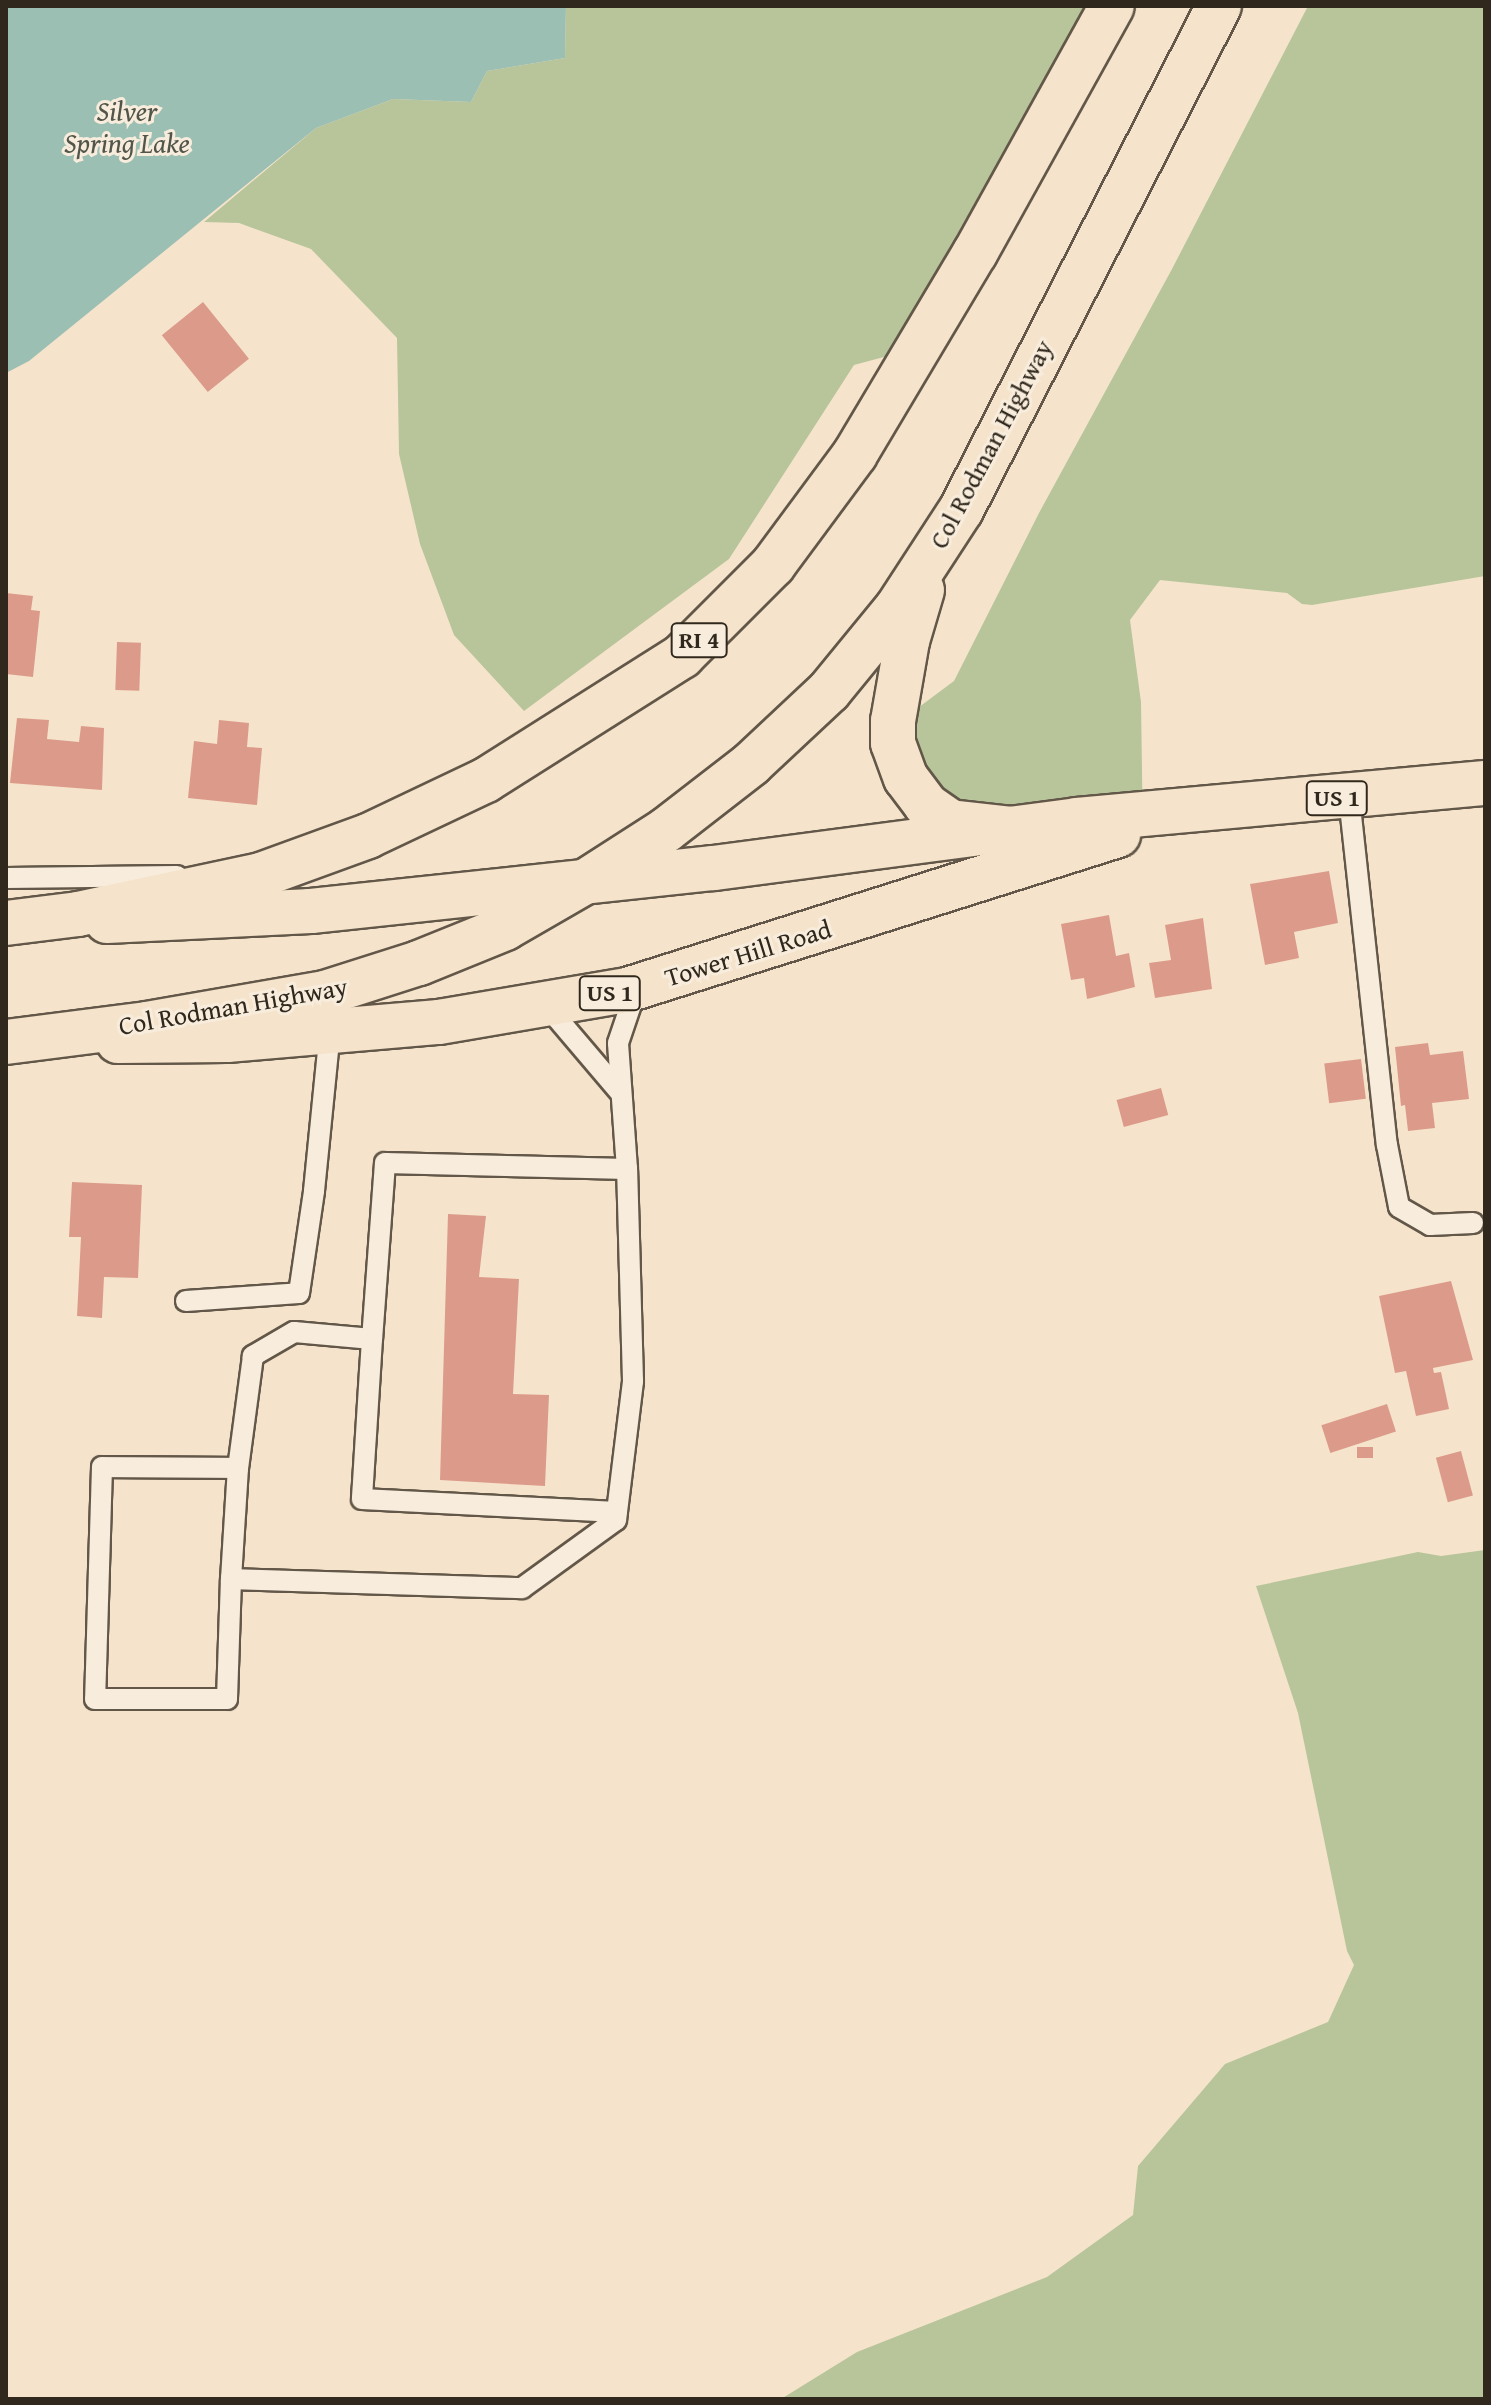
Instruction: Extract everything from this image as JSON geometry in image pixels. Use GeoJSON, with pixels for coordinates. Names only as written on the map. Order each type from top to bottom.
{"type":"FeatureCollection","features":[{"type":"Feature","properties":{"kind":"main road","name":"RI 4"},"geometry":{"type":"LineString","coordinates":[[6,924],[78,914],[261,875],[368,836],[500,772],[682,656],[773,565],[855,454],[975,253],[1112,6]]}},
{"type":"Feature","properties":{"kind":"main road","name":"Col Rodman Highway"},"geometry":{"type":"LineString","coordinates":[[6,1042],[147,1024],[325,993],[419,963],[505,928],[588,880],[666,830],[751,764],[829,691],[897,608],[961,510],[1219,6]]}},
{"type":"Feature","properties":{"kind":"main road"},"geometry":{"type":"LineString","coordinates":[[935,550],[907,641],[893,743],[906,778],[938,815],[965,825],[1011,829]]}},
{"type":"Feature","properties":{"kind":"main road","name":"Tower Hill Road"},"geometry":{"type":"LineString","coordinates":[[6,924],[311,911],[714,868],[1011,829],[1485,783]]}},
{"type":"Feature","properties":{"kind":"main road","name":"Tower Hill Road"},"geometry":{"type":"LineString","coordinates":[[6,1042],[227,1040],[439,1022],[638,987],[1189,812]]}},
{"type":"Feature","properties":{"kind":"lane"},"geometry":{"type":"LineString","coordinates":[[1349,797],[1387,1145],[1399,1207],[1430,1225],[1473,1223]]}},
{"type":"Feature","properties":{"kind":"lane"},"geometry":{"type":"LineString","coordinates":[[6,878],[261,875]]}},
{"type":"Feature","properties":{"kind":"lane"},"geometry":{"type":"LineString","coordinates":[[231,1579],[522,1588],[616,1520],[633,1381],[627,1169],[619,1091],[618,1043],[638,987]]}},
{"type":"Feature","properties":{"kind":"lane"},"geometry":{"type":"LineString","coordinates":[[545,1004],[619,1091]]}},
{"type":"Feature","properties":{"kind":"lane"},"geometry":{"type":"LineString","coordinates":[[186,1301],[299,1293],[314,1191],[330,1031]]}},
{"type":"Feature","properties":{"kind":"lane"},"geometry":{"type":"LineString","coordinates":[[617,1512],[362,1499],[385,1163],[627,1169]]}},
{"type":"Feature","properties":{"kind":"lane"},"geometry":{"type":"LineString","coordinates":[[238,1468],[102,1467],[95,1699],[227,1699],[238,1468],[253,1356],[294,1332],[372,1339]]}},
{"type":"Feature","properties":{"kind":"green space"},"geometry":{"type":"Polygon","coordinates":[[[566,6],[1111,6],[921,347],[854,365],[729,559],[524,711],[454,635],[420,544],[399,454],[397,338],[311,249],[239,223],[204,222],[316,128],[393,99],[471,102],[487,71],[565,58],[566,6]]]}},
{"type":"Feature","properties":{"kind":"green space"},"geometry":{"type":"Polygon","coordinates":[[[1308,6],[1485,6],[1485,576],[1312,605],[1302,604],[1287,593],[1160,580],[1130,620],[1141,702],[1143,838],[1081,849],[936,821],[899,722],[954,681],[1039,513],[1172,269],[1308,6]]]}},
{"type":"Feature","properties":{"kind":"green space"},"geometry":{"type":"Polygon","coordinates":[[[1485,1550],[1485,2399],[781,2399],[857,2352],[1047,2277],[1133,2215],[1138,2166],[1225,2064],[1328,2022],[1354,1965],[1347,1951],[1298,1713],[1256,1586],[1418,1552],[1441,1556],[1485,1550]]]}},
{"type":"Feature","properties":{"kind":"water","name":"Silver Spring Lake"},"geometry":{"type":"Polygon","coordinates":[[[6,6],[566,6],[565,58],[487,71],[471,102],[393,99],[316,128],[29,361],[6,373],[6,6]]]}},
{"type":"Feature","properties":{"kind":"building"},"geometry":{"type":"Polygon","coordinates":[[[203,302],[249,359],[208,392],[162,335],[203,302]]]}},
{"type":"Feature","properties":{"kind":"building"},"geometry":{"type":"Polygon","coordinates":[[[6,593],[33,596],[31,610],[40,611],[33,677],[6,674],[6,593]]]}},
{"type":"Feature","properties":{"kind":"building"},"geometry":{"type":"Polygon","coordinates":[[[117,642],[141,643],[139,691],[115,690],[117,642]]]}},
{"type":"Feature","properties":{"kind":"building"},"geometry":{"type":"Polygon","coordinates":[[[17,718],[49,720],[47,739],[79,742],[81,726],[104,728],[102,790],[10,783],[17,718]]]}},
{"type":"Feature","properties":{"kind":"building"},"geometry":{"type":"Polygon","coordinates":[[[219,720],[249,723],[247,747],[262,748],[257,805],[188,798],[194,741],[217,744],[219,720]]]}},
{"type":"Feature","properties":{"kind":"building"},"geometry":{"type":"Polygon","coordinates":[[[1329,871],[1338,923],[1294,932],[1299,958],[1265,965],[1250,884],[1329,871]]]}},
{"type":"Feature","properties":{"kind":"building"},"geometry":{"type":"Polygon","coordinates":[[[1109,915],[1116,956],[1129,953],[1135,987],[1087,999],[1084,978],[1071,980],[1061,924],[1109,915]]]}},
{"type":"Feature","properties":{"kind":"building"},"geometry":{"type":"Polygon","coordinates":[[[1203,918],[1212,989],[1155,998],[1149,963],[1171,960],[1165,925],[1203,918]]]}},
{"type":"Feature","properties":{"kind":"building"},"geometry":{"type":"Polygon","coordinates":[[[1428,1043],[1430,1055],[1463,1051],[1469,1099],[1432,1103],[1435,1128],[1408,1131],[1405,1105],[1401,1106],[1395,1047],[1428,1043]]]}},
{"type":"Feature","properties":{"kind":"building"},"geometry":{"type":"Polygon","coordinates":[[[1361,1059],[1366,1099],[1329,1103],[1324,1064],[1361,1059]]]}},
{"type":"Feature","properties":{"kind":"building"},"geometry":{"type":"Polygon","coordinates":[[[1161,1088],[1168,1115],[1124,1127],[1117,1100],[1161,1088]]]}},
{"type":"Feature","properties":{"kind":"building"},"geometry":{"type":"Polygon","coordinates":[[[72,1182],[142,1185],[138,1278],[104,1277],[102,1318],[77,1316],[81,1237],[69,1237],[72,1182]]]}},
{"type":"Feature","properties":{"kind":"building"},"geometry":{"type":"Polygon","coordinates":[[[448,1214],[486,1216],[479,1277],[519,1279],[513,1394],[549,1395],[545,1486],[440,1480],[448,1214]]]}},
{"type":"Feature","properties":{"kind":"building"},"geometry":{"type":"Polygon","coordinates":[[[1451,1281],[1473,1360],[1433,1368],[1434,1373],[1441,1372],[1449,1409],[1416,1416],[1406,1371],[1395,1373],[1379,1296],[1451,1281]]]}},
{"type":"Feature","properties":{"kind":"building"},"geometry":{"type":"Polygon","coordinates":[[[1387,1404],[1396,1432],[1330,1453],[1321,1425],[1387,1404]]]}},
{"type":"Feature","properties":{"kind":"building"},"geometry":{"type":"Polygon","coordinates":[[[1357,1447],[1373,1447],[1373,1458],[1357,1458],[1357,1447]]]}},
{"type":"Feature","properties":{"kind":"building"},"geometry":{"type":"Polygon","coordinates":[[[1461,1451],[1473,1495],[1448,1502],[1436,1458],[1461,1451]]]}}]}
